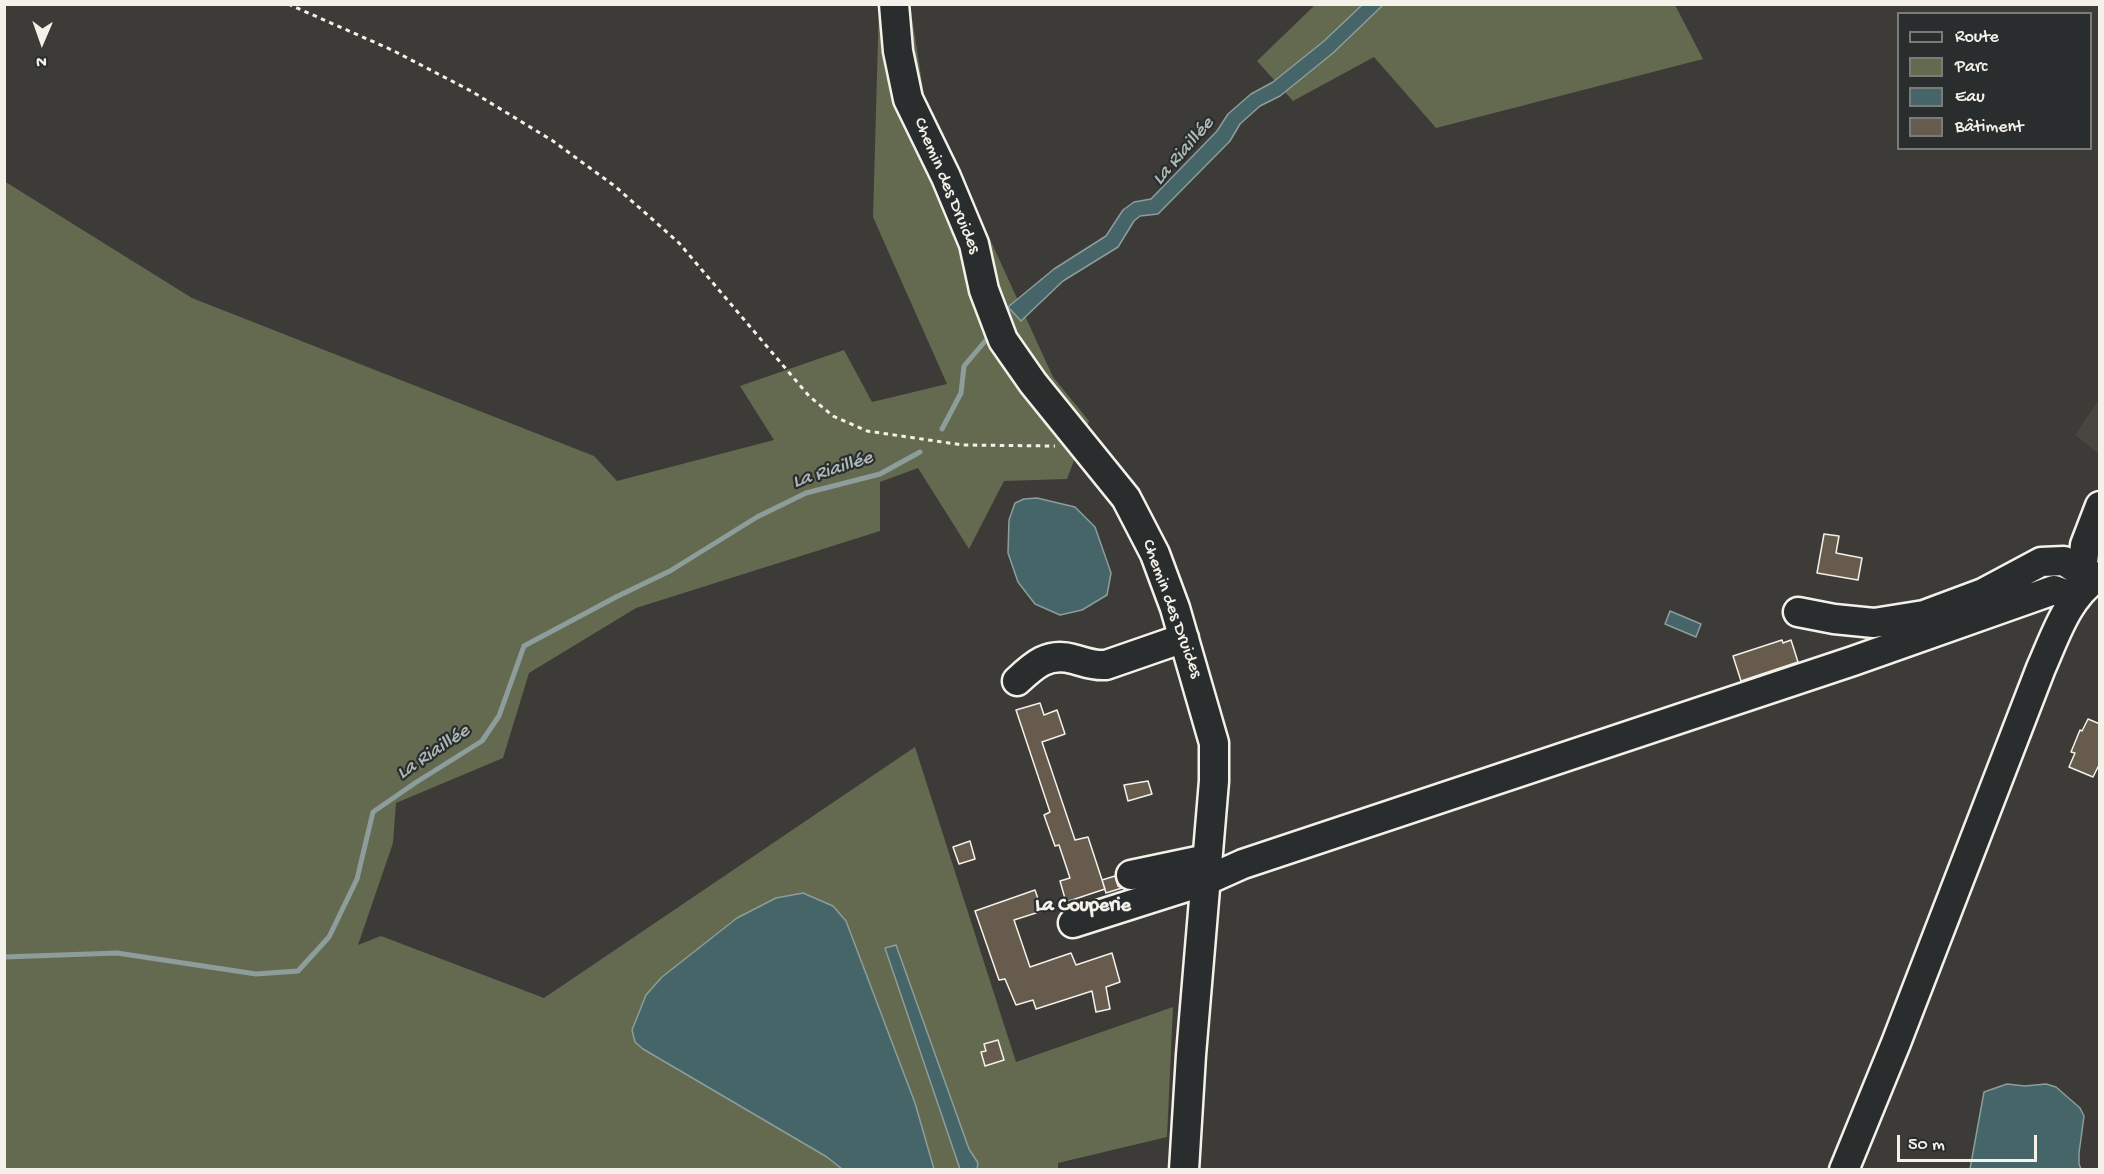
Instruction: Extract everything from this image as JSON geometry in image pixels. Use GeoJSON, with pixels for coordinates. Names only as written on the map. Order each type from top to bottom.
{"type":"FeatureCollection","features":[{"type":"Feature","properties":{"kind":"street","name":"Chemin des Druides"},"geometry":{"type":"LineString","coordinates":[[894,4],[898,51],[908,99],[946,177],[974,244],[984,290],[1004,340],[1034,383],[1126,498],[1155,554],[1184,638],[1214,742],[1214,781],[1191,1055],[1185,1170]]}},
{"type":"Feature","properties":{"kind":"street"},"geometry":{"type":"LineString","coordinates":[[1844,1170],[1896,1043],[2041,668],[2060,626],[2088,581],[2085,545],[2100,506]]}},
{"type":"Feature","properties":{"kind":"street"},"geometry":{"type":"LineString","coordinates":[[1798,612],[1874,623],[1924,615],[1983,593],[2041,562],[2064,561],[2088,581]]}},
{"type":"Feature","properties":{"kind":"street"},"geometry":{"type":"LineString","coordinates":[[1131,875],[1206,870],[1243,864],[1842,665],[2054,590],[2088,581]]}},
{"type":"Feature","properties":{"kind":"street"},"geometry":{"type":"LineString","coordinates":[[1017,681],[1036,663],[1055,657],[1070,658],[1093,666],[1106,665],[1184,638]]}},
{"type":"Feature","properties":{"kind":"street"},"geometry":{"type":"LineString","coordinates":[[1073,923],[1206,870]]}},
{"type":"Feature","properties":{"kind":"path"},"geometry":{"type":"LineString","coordinates":[[288,4],[392,50],[471,91],[553,141],[616,187],[679,243],[809,396],[833,416],[867,431],[963,445],[1087,448]]}},
{"type":"Feature","properties":{"kind":"shaded area"},"geometry":{"type":"Polygon","coordinates":[[[2099,399],[2099,454],[2075,435],[2099,399]]]}},
{"type":"Feature","properties":{"kind":"green space"},"geometry":{"type":"Polygon","coordinates":[[[1316,4],[1675,5],[1703,59],[1436,128],[1374,57],[1293,101],[1257,61],[1316,4]]]}},
{"type":"Feature","properties":{"kind":"green space"},"geometry":{"type":"Polygon","coordinates":[[[879,5],[910,5],[924,95],[1053,377],[1089,421],[1067,479],[1004,481],[969,549],[918,468],[880,482],[880,531],[636,608],[529,673],[503,758],[396,803],[393,843],[358,945],[381,936],[544,998],[915,747],[1016,1062],[1173,1007],[1167,1137],[1058,1163],[1058,1170],[5,1169],[4,181],[192,298],[594,456],[617,481],[774,440],[740,386],[844,350],[872,402],[947,384],[873,217],[879,5]]]}},
{"type":"Feature","properties":{"kind":"water"},"geometry":{"type":"Polygon","coordinates":[[[1362,5],[1383,5],[1333,53],[1280,96],[1260,106],[1240,124],[1230,141],[1158,214],[1140,216],[1134,221],[1118,247],[1063,281],[1021,321],[1008,307],[1054,269],[1106,236],[1123,210],[1134,202],[1151,199],[1217,131],[1228,114],[1251,94],[1273,82],[1324,41],[1362,5]]]}},
{"type":"Feature","properties":{"kind":"water"},"geometry":{"type":"Polygon","coordinates":[[[1037,498],[1075,507],[1095,527],[1111,573],[1107,595],[1082,610],[1060,615],[1035,604],[1018,582],[1008,553],[1009,520],[1015,503],[1024,499],[1037,498]]]}},
{"type":"Feature","properties":{"kind":"water"},"geometry":{"type":"Polygon","coordinates":[[[1670,611],[1701,624],[1696,637],[1665,624],[1670,611]]]}},
{"type":"Feature","properties":{"kind":"water"},"geometry":{"type":"Polygon","coordinates":[[[803,893],[833,906],[846,921],[915,1103],[934,1169],[842,1169],[827,1157],[643,1049],[635,1042],[632,1030],[646,995],[662,977],[737,918],[776,898],[803,893]]]}},
{"type":"Feature","properties":{"kind":"water"},"geometry":{"type":"Polygon","coordinates":[[[896,945],[969,1149],[978,1163],[977,1169],[960,1169],[885,948],[896,945]]]}},
{"type":"Feature","properties":{"kind":"water"},"geometry":{"type":"Polygon","coordinates":[[[2007,1084],[2025,1086],[2046,1084],[2056,1087],[2080,1108],[2084,1116],[2079,1153],[2081,1169],[1970,1169],[1984,1092],[2007,1084]]]}},
{"type":"Feature","properties":{"kind":"building"},"geometry":{"type":"Polygon","coordinates":[[[1824,534],[1839,536],[1836,553],[1862,558],[1858,580],[1817,573],[1824,534]]]}},
{"type":"Feature","properties":{"kind":"building"},"geometry":{"type":"Polygon","coordinates":[[[1782,640],[1783,643],[1791,640],[1798,662],[1741,681],[1733,656],[1782,640]]]}},
{"type":"Feature","properties":{"kind":"building"},"geometry":{"type":"Polygon","coordinates":[[[1040,703],[1044,715],[1057,710],[1065,734],[1042,742],[1075,840],[1088,837],[1105,889],[1066,902],[1060,881],[1070,878],[1059,845],[1055,846],[1044,815],[1050,812],[1016,710],[1040,703]]]}},
{"type":"Feature","properties":{"kind":"building"},"geometry":{"type":"Polygon","coordinates":[[[2088,719],[2100,724],[2100,763],[2093,777],[2069,767],[2075,753],[2071,752],[2080,730],[2082,731],[2088,719]]]}},
{"type":"Feature","properties":{"kind":"building"},"geometry":{"type":"Polygon","coordinates":[[[1148,781],[1152,794],[1128,801],[1124,785],[1148,781]]]}},
{"type":"Feature","properties":{"kind":"building"},"geometry":{"type":"Polygon","coordinates":[[[970,841],[975,859],[959,864],[953,847],[970,841]]]}},
{"type":"Feature","properties":{"kind":"building"},"geometry":{"type":"Polygon","coordinates":[[[1115,876],[1118,886],[1122,888],[1106,893],[1102,880],[1115,876]]]}},
{"type":"Feature","properties":{"kind":"building"},"geometry":{"type":"Polygon","coordinates":[[[1035,890],[1042,911],[1014,920],[1030,967],[1071,953],[1076,965],[1112,953],[1120,982],[1106,987],[1110,1009],[1096,1012],[1092,991],[1036,1009],[1033,1000],[1016,1005],[1005,979],[999,980],[975,911],[1035,890]]]}},
{"type":"Feature","properties":{"kind":"building"},"geometry":{"type":"Polygon","coordinates":[[[998,1040],[1004,1060],[985,1066],[981,1052],[986,1051],[984,1044],[998,1040]]]}},
{"type":"Feature","properties":{"kind":"waterway","name":"La Riaillée"},"geometry":{"type":"LineString","coordinates":[[942,429],[961,393],[964,366],[987,339]]}},
{"type":"Feature","properties":{"kind":"waterway","name":"La Riaillée"},"geometry":{"type":"LineString","coordinates":[[4,957],[117,953],[256,974],[298,971],[329,937],[357,879],[373,812],[482,741],[499,716],[524,646],[670,571],[757,517],[806,493],[880,474],[920,452]]}},
{"type":"Feature","properties":{"kind":"district","name":"La Couperie"},"geometry":{"type":"Point","coordinates":[1083,907]}}]}
